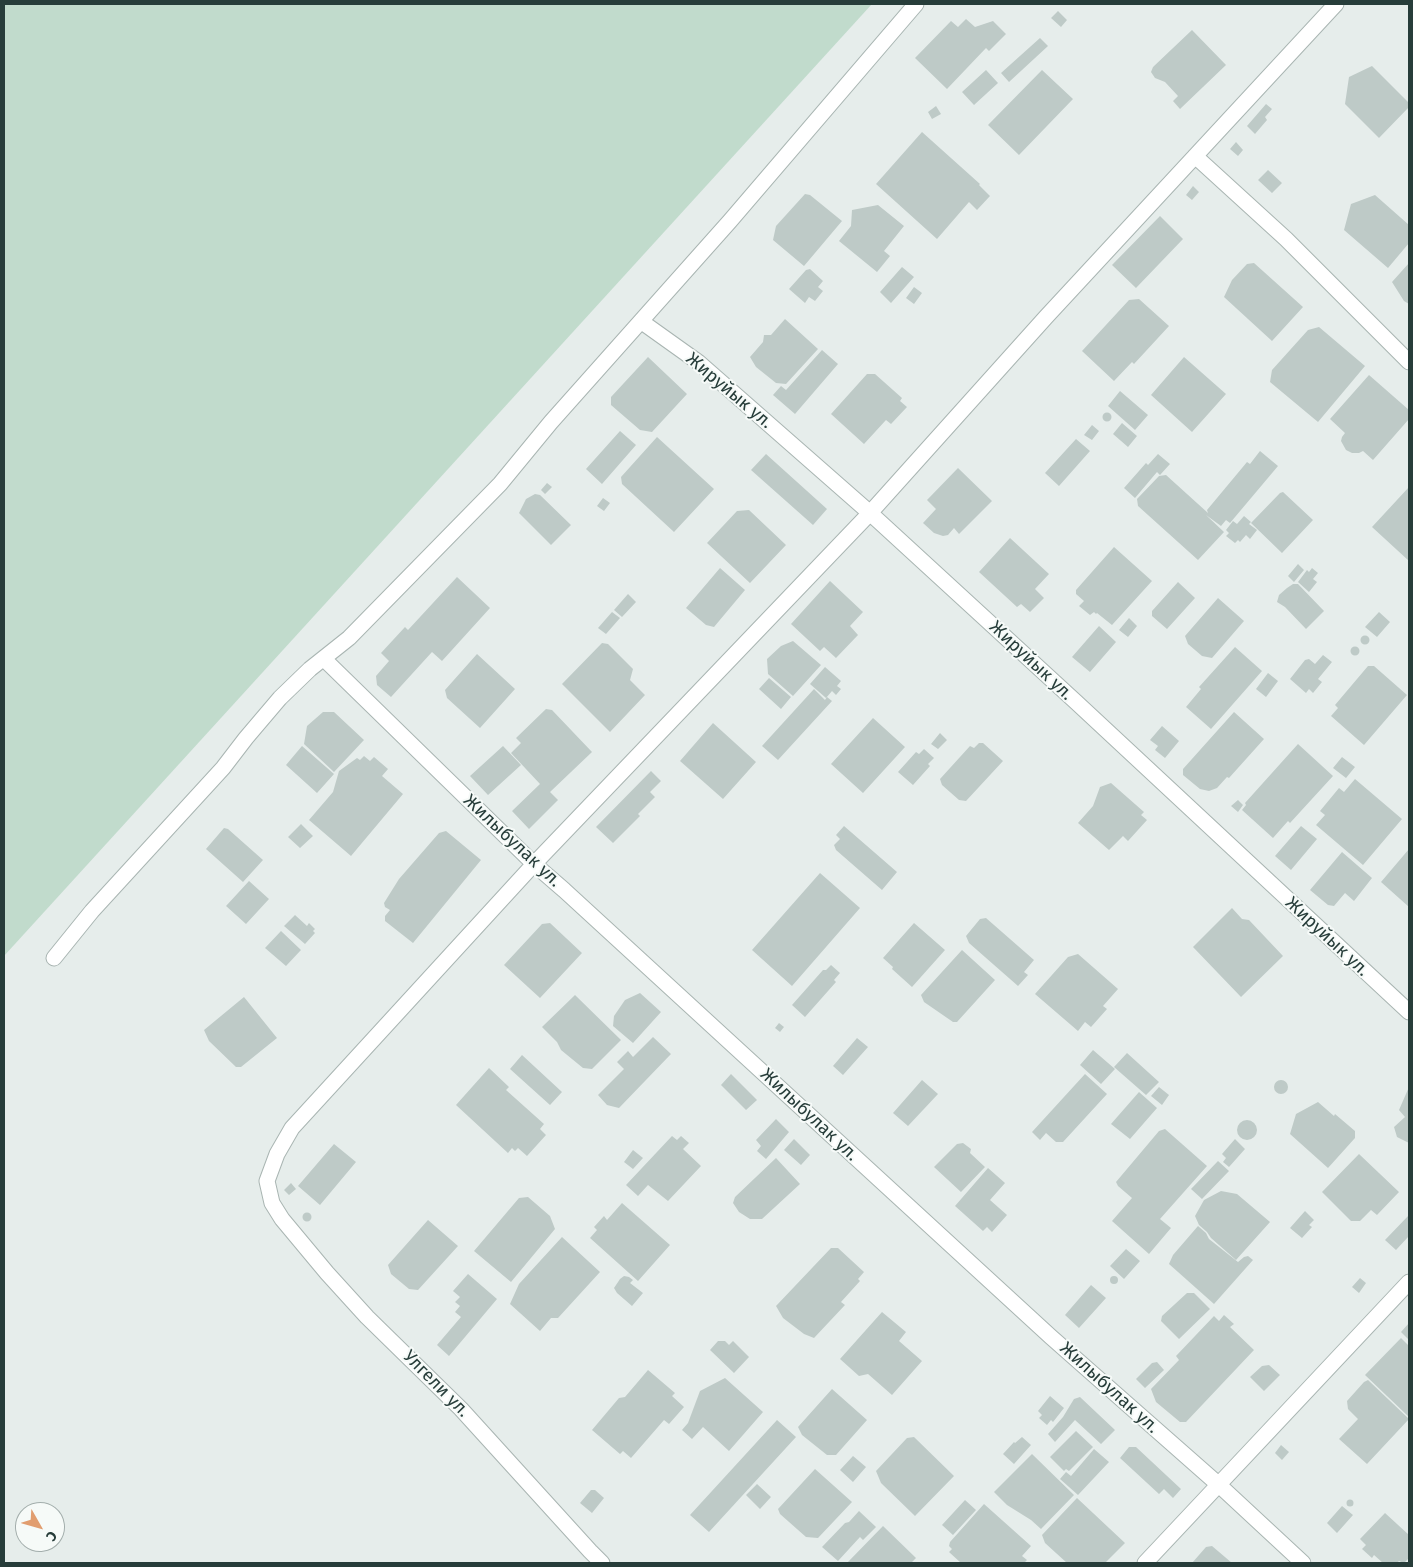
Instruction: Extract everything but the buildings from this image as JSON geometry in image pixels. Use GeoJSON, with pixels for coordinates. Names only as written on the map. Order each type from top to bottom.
{"type":"FeatureCollection","features":[{"type":"Feature","properties":{"kind":"street"},"geometry":{"type":"LineString","coordinates":[[54,958],[92,911],[223,768],[280,698],[310,669],[349,638],[500,484],[916,4]]}},
{"type":"Feature","properties":{"kind":"street"},"geometry":{"type":"LineString","coordinates":[[534,864],[870,513],[1046,317],[1336,4]]}},
{"type":"Feature","properties":{"kind":"street"},"geometry":{"type":"LineString","coordinates":[[1195,156],[1286,239],[1409,362]]}},
{"type":"Feature","properties":{"kind":"street","name":"Жируйык ул."},"geometry":{"type":"LineString","coordinates":[[642,322],[698,362],[870,513],[1409,1012]]}},
{"type":"Feature","properties":{"kind":"street","name":"Жилыбулак ул."},"geometry":{"type":"LineString","coordinates":[[324,659],[534,864],[1051,1337],[1303,1563]]}},
{"type":"Feature","properties":{"kind":"street","name":"Улгели ул."},"geometry":{"type":"LineString","coordinates":[[534,864],[292,1128],[277,1154],[267,1181],[272,1203],[282,1219],[326,1273],[461,1409],[602,1563]]}},
{"type":"Feature","properties":{"kind":"street"},"geometry":{"type":"LineString","coordinates":[[1145,1563],[1409,1282]]}},
{"type":"Feature","properties":{"kind":"green space"},"geometry":{"type":"Polygon","coordinates":[[[4,4],[872,4],[4,956],[4,4]]]}}]}
